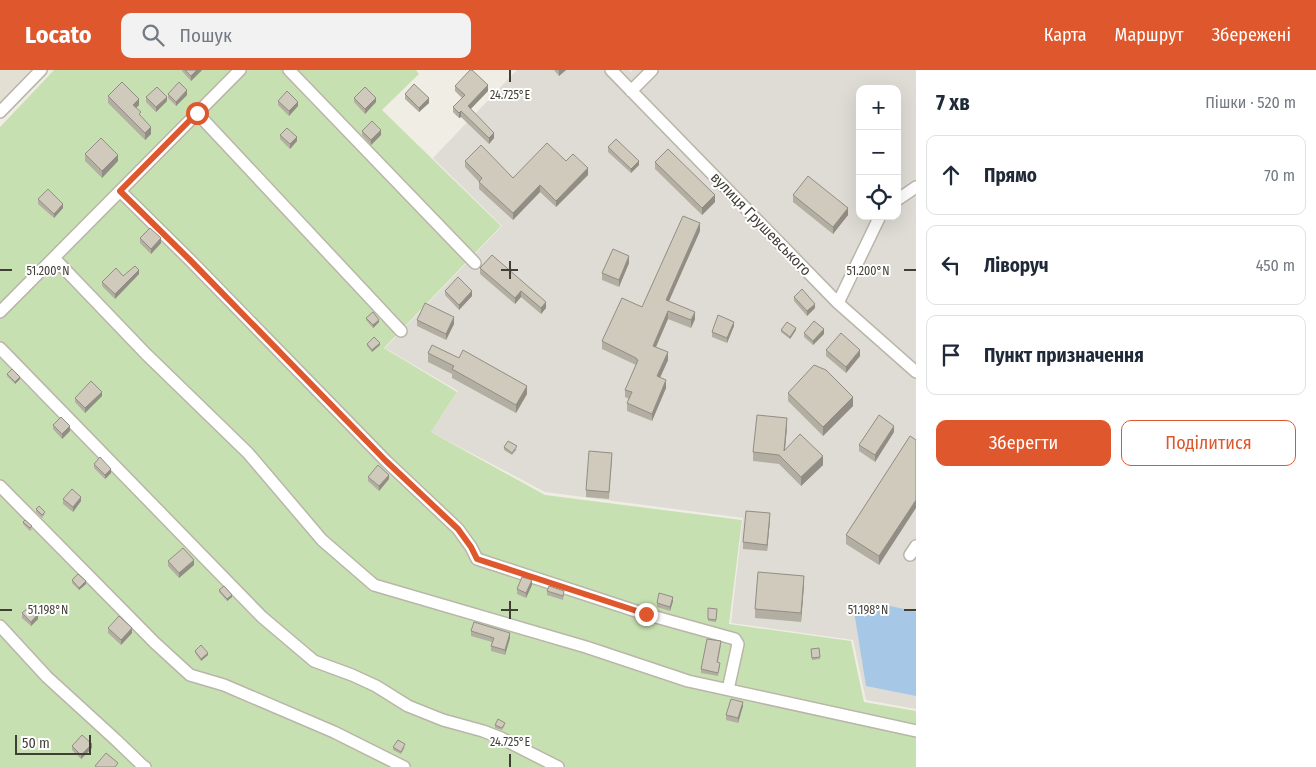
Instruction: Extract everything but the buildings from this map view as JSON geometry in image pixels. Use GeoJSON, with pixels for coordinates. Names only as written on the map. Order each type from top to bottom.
{"type":"FeatureCollection","features":[{"type":"Feature","properties":{"kind":"street"},"geometry":{"type":"LineString","coordinates":[[0,112],[41,70]]}},
{"type":"Feature","properties":{"kind":"street"},"geometry":{"type":"LineString","coordinates":[[0,312],[240,70]]}},
{"type":"Feature","properties":{"kind":"street"},"geometry":{"type":"LineString","coordinates":[[289,70],[475,263]]}},
{"type":"Feature","properties":{"kind":"street","name":"вулиця Грушевського"},"geometry":{"type":"LineString","coordinates":[[611,70],[838,303],[916,372]]}},
{"type":"Feature","properties":{"kind":"street"},"geometry":{"type":"LineString","coordinates":[[631,91],[652,70]]}},
{"type":"Feature","properties":{"kind":"street"},"geometry":{"type":"LineString","coordinates":[[197,113],[401,331]]}},
{"type":"Feature","properties":{"kind":"street"},"geometry":{"type":"LineString","coordinates":[[901,197],[916,187]]}},
{"type":"Feature","properties":{"kind":"street"},"geometry":{"type":"LineString","coordinates":[[120,191],[386,461],[458,529],[477,559],[646,614],[735,639],[738,644],[729,685]]}},
{"type":"Feature","properties":{"kind":"street"},"geometry":{"type":"LineString","coordinates":[[838,303],[878,220]]}},
{"type":"Feature","properties":{"kind":"street"},"geometry":{"type":"LineString","coordinates":[[54,258],[146,354],[248,453],[322,540],[374,585],[586,647],[688,680],[916,730]]}},
{"type":"Feature","properties":{"kind":"street"},"geometry":{"type":"LineString","coordinates":[[0,348],[262,617],[314,661],[376,686],[408,706],[443,720],[501,738],[558,767]]}},
{"type":"Feature","properties":{"kind":"street"},"geometry":{"type":"LineString","coordinates":[[0,486],[155,643],[190,675],[224,685],[334,732],[404,767]]}},
{"type":"Feature","properties":{"kind":"street"},"geometry":{"type":"LineString","coordinates":[[0,626],[47,677],[145,767]]}},
{"type":"Feature","properties":{"kind":"shaded area"},"geometry":{"type":"Polygon","coordinates":[[[0,70],[33,70],[0,104],[0,70]]]}},
{"type":"Feature","properties":{"kind":"shaded area"},"geometry":{"type":"Polygon","coordinates":[[[517,70],[629,70],[631,72],[633,70],[916,70],[916,709],[866,700],[853,640],[731,623],[743,518],[545,492],[431,432],[458,391],[385,348],[502,226],[433,158],[517,70]]]}},
{"type":"Feature","properties":{"kind":"green space"},"geometry":{"type":"Polygon","coordinates":[[[54,70],[416,70],[419,74],[382,110],[501,226],[384,348],[457,392],[431,432],[545,495],[742,520],[729,624],[851,641],[864,702],[916,711],[916,767],[0,767],[0,127],[54,70]]]}},
{"type":"Feature","properties":{"kind":"water"},"geometry":{"type":"Polygon","coordinates":[[[876,603],[916,612],[916,696],[866,686],[853,605],[876,603]]]}},
{"type":"Feature","properties":{"kind":"route"},"geometry":{"type":"LineString","coordinates":[[197,113],[120,191],[386,461],[458,529],[477,559],[646,614]]}}]}
